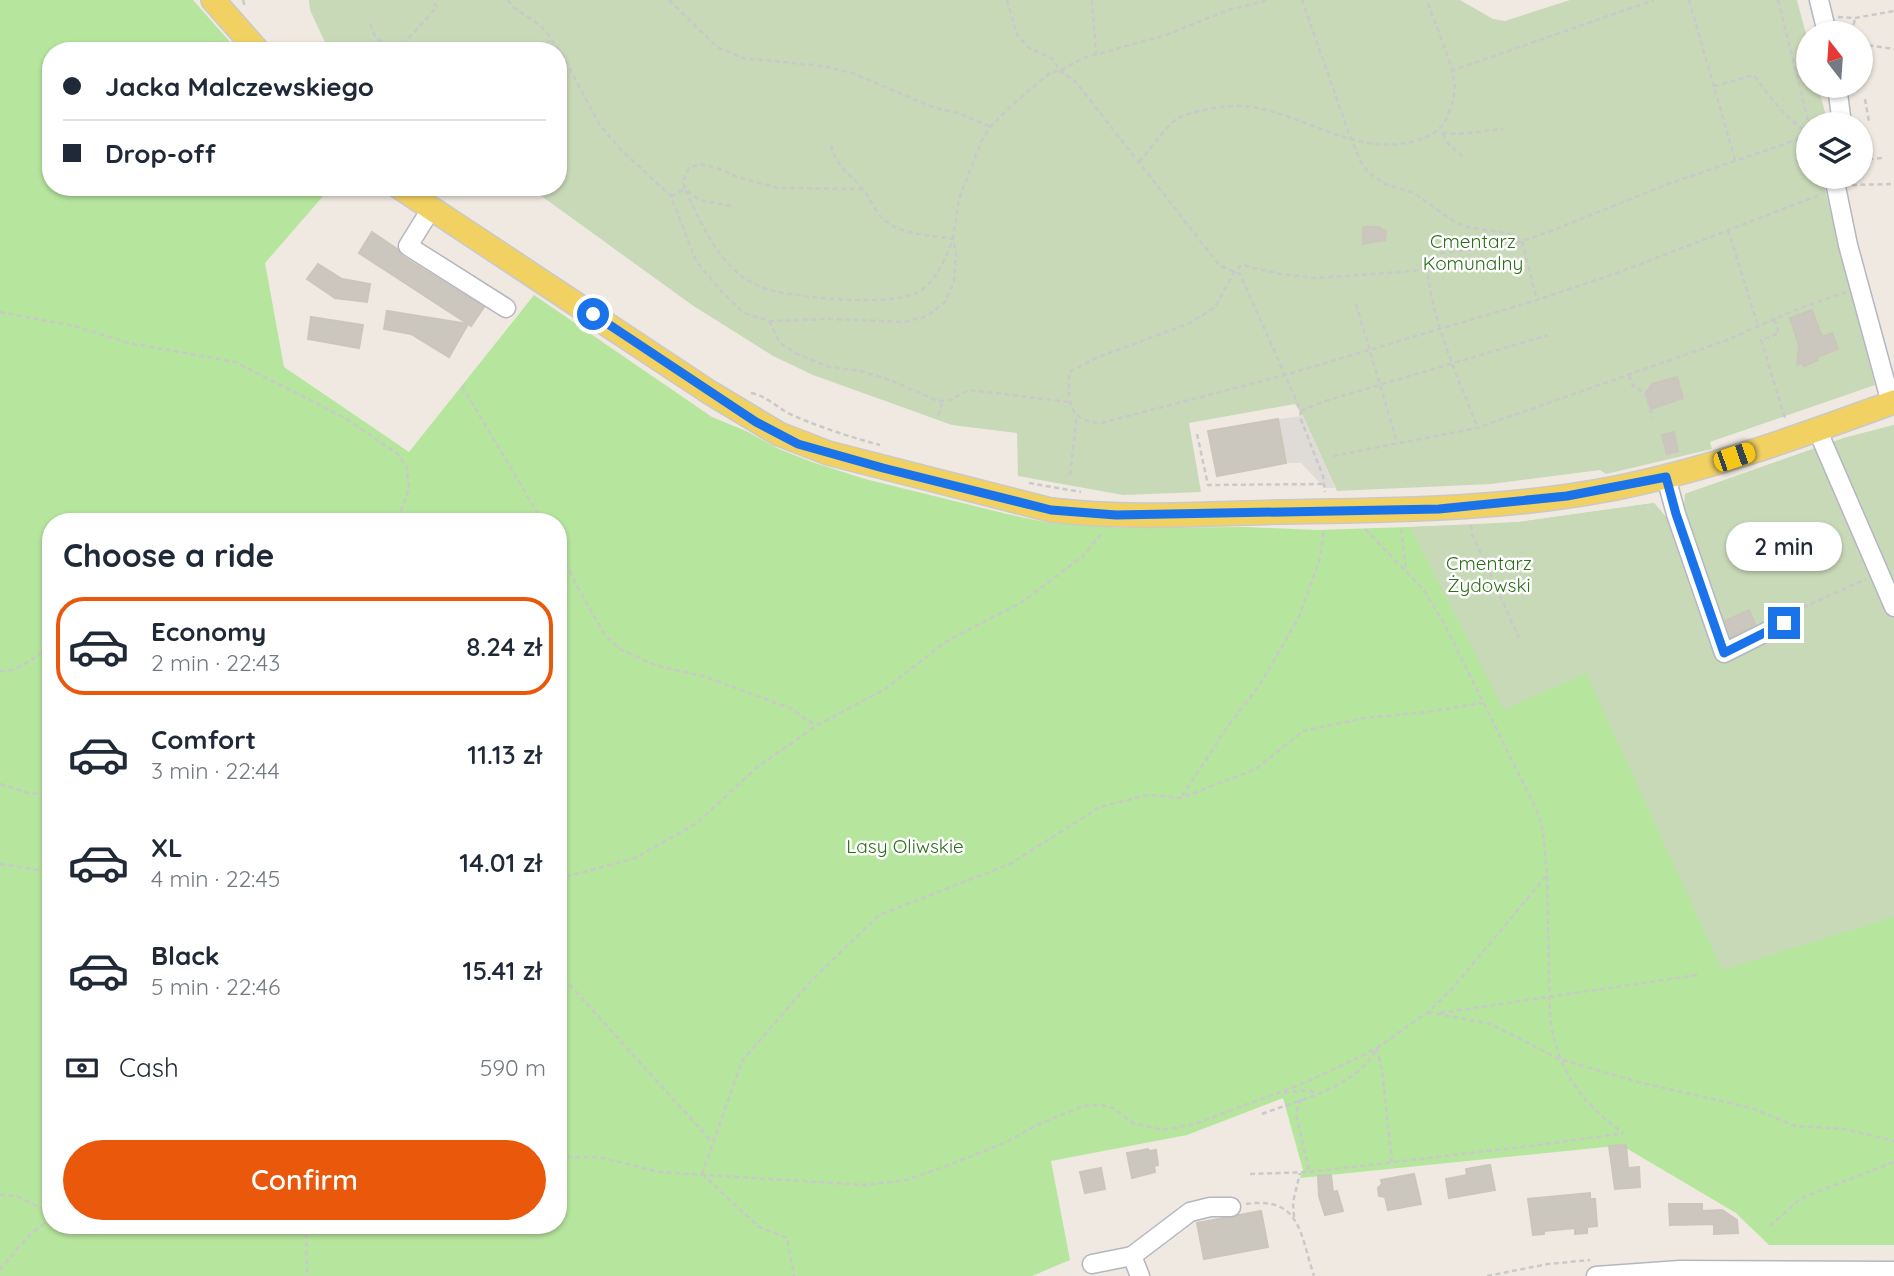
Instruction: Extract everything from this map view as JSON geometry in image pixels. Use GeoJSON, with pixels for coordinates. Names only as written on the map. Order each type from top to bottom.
{"type":"FeatureCollection","features":[{"type":"Feature","properties":{"kind":"main road"},"geometry":{"type":"LineString","coordinates":[[213,0],[250,42]]}},
{"type":"Feature","properties":{"kind":"main road"},"geometry":{"type":"LineString","coordinates":[[413,196],[756,422],[798,444],[1019,503],[1072,513],[1116,515],[1439,509],[1567,496],[1666,477],[1893,403]]}},
{"type":"Feature","properties":{"kind":"street"},"geometry":{"type":"LineString","coordinates":[[1819,0],[1827,21]]}},
{"type":"Feature","properties":{"kind":"street"},"geometry":{"type":"LineString","coordinates":[[1841,189],[1860,287],[1893,403]]}},
{"type":"Feature","properties":{"kind":"street"},"geometry":{"type":"LineString","coordinates":[[431,209],[408,246],[506,308]]}},
{"type":"Feature","properties":{"kind":"street"},"geometry":{"type":"LineString","coordinates":[[1817,429],[1894,607]]}},
{"type":"Feature","properties":{"kind":"street"},"geometry":{"type":"LineString","coordinates":[[1666,477],[1724,653],[1784,623]]}},
{"type":"Feature","properties":{"kind":"street"},"geometry":{"type":"LineString","coordinates":[[1092,1264],[1132,1256],[1190,1212],[1210,1207],[1231,1207]]}},
{"type":"Feature","properties":{"kind":"street"},"geometry":{"type":"LineString","coordinates":[[1132,1256],[1140,1276]]}},
{"type":"Feature","properties":{"kind":"street"},"geometry":{"type":"LineString","coordinates":[[1596,1276],[1680,1270],[1894,1271]]}},
{"type":"Feature","properties":{"kind":"path"},"geometry":{"type":"LineString","coordinates":[[406,42],[437,7],[432,0]]}},
{"type":"Feature","properties":{"kind":"path"},"geometry":{"type":"LineString","coordinates":[[508,0],[513,7],[540,25],[551,40]]}},
{"type":"Feature","properties":{"kind":"path"},"geometry":{"type":"LineString","coordinates":[[669,0],[718,47],[743,58],[823,66],[852,73],[935,108],[955,112],[990,127]]}},
{"type":"Feature","properties":{"kind":"path"},"geometry":{"type":"LineString","coordinates":[[1007,0],[1017,35],[1029,48],[1053,59],[1060,71],[1076,82],[1220,266],[1240,274],[1301,411],[1300,417],[1323,476],[1323,498]]}},
{"type":"Feature","properties":{"kind":"path"},"geometry":{"type":"LineString","coordinates":[[1092,0],[1096,55]]}},
{"type":"Feature","properties":{"kind":"path"},"geometry":{"type":"LineString","coordinates":[[863,189],[778,188],[700,164],[689,168],[683,181],[709,238],[724,261],[747,279],[771,291],[821,297],[890,300],[918,292],[931,282],[946,258],[953,239],[959,199],[981,142],[990,127],[1051,72],[1060,71],[1083,58],[1166,35],[1228,10],[1270,0]]}},
{"type":"Feature","properties":{"kind":"path"},"geometry":{"type":"LineString","coordinates":[[1302,0],[1351,139],[1369,173],[1385,184],[1414,193],[1455,222],[1467,227],[1511,234],[1522,241],[1536,300]]}},
{"type":"Feature","properties":{"kind":"path"},"geometry":{"type":"LineString","coordinates":[[1138,163],[1179,117],[1212,108],[1250,107],[1379,146],[1401,145],[1427,138],[1443,126],[1453,101],[1454,81],[1426,0]]}},
{"type":"Feature","properties":{"kind":"path"},"geometry":{"type":"LineString","coordinates":[[1451,71],[1654,0]]}},
{"type":"Feature","properties":{"kind":"path"},"geometry":{"type":"LineString","coordinates":[[1689,0],[1735,160]]}},
{"type":"Feature","properties":{"kind":"path"},"geometry":{"type":"LineString","coordinates":[[1778,0],[1806,112]]}},
{"type":"Feature","properties":{"kind":"path"},"geometry":{"type":"LineString","coordinates":[[1844,21],[1894,11]]}},
{"type":"Feature","properties":{"kind":"path"},"geometry":{"type":"LineString","coordinates":[[370,23],[375,36],[381,42]]}},
{"type":"Feature","properties":{"kind":"path"},"geometry":{"type":"LineString","coordinates":[[1873,46],[1894,49]]}},
{"type":"Feature","properties":{"kind":"path"},"geometry":{"type":"LineString","coordinates":[[567,63],[600,124],[621,150],[671,196],[696,261],[744,313],[769,321],[831,319],[905,322],[927,316],[945,302],[954,281],[956,255],[953,239]]}},
{"type":"Feature","properties":{"kind":"path"},"geometry":{"type":"LineString","coordinates":[[1714,86],[1754,75],[1796,125]]}},
{"type":"Feature","properties":{"kind":"path"},"geometry":{"type":"LineString","coordinates":[[1865,99],[1867,112]]}},
{"type":"Feature","properties":{"kind":"path"},"geometry":{"type":"LineString","coordinates":[[1439,129],[1448,144],[1465,158]]}},
{"type":"Feature","properties":{"kind":"path"},"geometry":{"type":"LineString","coordinates":[[1442,133],[1503,129]]}},
{"type":"Feature","properties":{"kind":"path"},"geometry":{"type":"LineString","coordinates":[[1477,428],[1429,289],[1427,266],[1431,259],[1443,254],[1510,245],[1796,138]]}},
{"type":"Feature","properties":{"kind":"path"},"geometry":{"type":"LineString","coordinates":[[831,145],[839,165],[863,189],[883,219],[901,230],[953,239]]}},
{"type":"Feature","properties":{"kind":"path"},"geometry":{"type":"LineString","coordinates":[[1873,159],[1883,158]]}},
{"type":"Feature","properties":{"kind":"path"},"geometry":{"type":"LineString","coordinates":[[1873,184],[1894,184]]}},
{"type":"Feature","properties":{"kind":"path"},"geometry":{"type":"LineString","coordinates":[[671,196],[685,189]]}},
{"type":"Feature","properties":{"kind":"path"},"geometry":{"type":"LineString","coordinates":[[685,189],[699,200],[731,206]]}},
{"type":"Feature","properties":{"kind":"path"},"geometry":{"type":"LineString","coordinates":[[1427,266],[1414,271],[1317,278],[1280,274],[1242,265],[1215,307],[1190,323],[1096,358],[1069,372],[1069,402],[1077,416],[1088,422],[1101,423],[1285,374],[1536,300],[1620,272],[1826,189]]}},
{"type":"Feature","properties":{"kind":"path"},"geometry":{"type":"LineString","coordinates":[[1728,230],[1758,326]]}},
{"type":"Feature","properties":{"kind":"path"},"geometry":{"type":"LineString","coordinates":[[1334,456],[1477,428],[1727,340],[1774,319],[1860,287]]}},
{"type":"Feature","properties":{"kind":"path"},"geometry":{"type":"LineString","coordinates":[[1356,304],[1398,444]]}},
{"type":"Feature","properties":{"kind":"path"},"geometry":{"type":"LineString","coordinates":[[0,312],[75,326],[129,343],[235,362],[347,419],[399,455],[407,469],[409,489],[400,513]]}},
{"type":"Feature","properties":{"kind":"path"},"geometry":{"type":"LineString","coordinates":[[1774,319],[1779,333],[1761,340],[1786,421],[1790,420]]}},
{"type":"Feature","properties":{"kind":"path"},"geometry":{"type":"LineString","coordinates":[[769,321],[780,343],[797,354],[829,367],[861,371],[890,380],[937,401],[950,400],[969,390],[1069,402]]}},
{"type":"Feature","properties":{"kind":"path"},"geometry":{"type":"LineString","coordinates":[[1301,411],[1309,406],[1548,335]]}},
{"type":"Feature","properties":{"kind":"path"},"geometry":{"type":"LineString","coordinates":[[1629,375],[1633,386],[1645,393],[1653,418]]}},
{"type":"Feature","properties":{"kind":"path"},"geometry":{"type":"LineString","coordinates":[[462,386],[538,513]]}},
{"type":"Feature","properties":{"kind":"path"},"geometry":{"type":"LineString","coordinates":[[751,393],[761,395],[788,413],[881,445]]}},
{"type":"Feature","properties":{"kind":"path"},"geometry":{"type":"LineString","coordinates":[[938,416],[943,400]]}},
{"type":"Feature","properties":{"kind":"path"},"geometry":{"type":"LineString","coordinates":[[1070,475],[1077,416]]}},
{"type":"Feature","properties":{"kind":"path"},"geometry":{"type":"LineString","coordinates":[[1197,434],[1208,485],[1324,484]]}},
{"type":"Feature","properties":{"kind":"path"},"geometry":{"type":"LineString","coordinates":[[1020,482],[1088,494]]}},
{"type":"Feature","properties":{"kind":"path"},"geometry":{"type":"LineString","coordinates":[[1325,493],[1336,494]]}},
{"type":"Feature","properties":{"kind":"path"},"geometry":{"type":"LineString","coordinates":[[567,877],[635,859],[697,823],[755,768],[816,726],[885,689],[947,641],[1022,601],[1083,556],[1116,515]]}},
{"type":"Feature","properties":{"kind":"path"},"geometry":{"type":"LineString","coordinates":[[1401,522],[1406,570]]}},
{"type":"Feature","properties":{"kind":"path"},"geometry":{"type":"LineString","coordinates":[[1250,1174],[1300,1173],[1623,1133],[1584,1100],[1559,1059],[1552,1035],[1547,875],[1544,834],[1538,813],[1445,625],[1423,590],[1360,523]]}},
{"type":"Feature","properties":{"kind":"path"},"geometry":{"type":"LineString","coordinates":[[1181,798],[1228,726],[1259,686],[1299,617],[1320,558],[1325,525]]}},
{"type":"Feature","properties":{"kind":"path"},"geometry":{"type":"LineString","coordinates":[[1472,534],[1519,638]]}},
{"type":"Feature","properties":{"kind":"path"},"geometry":{"type":"LineString","coordinates":[[567,566],[605,635],[620,649],[655,665],[706,677],[792,709],[816,726]]}},
{"type":"Feature","properties":{"kind":"path"},"geometry":{"type":"LineString","coordinates":[[1784,623],[1794,612],[1878,573]]}},
{"type":"Feature","properties":{"kind":"path"},"geometry":{"type":"LineString","coordinates":[[0,671],[6,672],[42,652]]}},
{"type":"Feature","properties":{"kind":"path"},"geometry":{"type":"LineString","coordinates":[[702,1174],[742,1061],[812,980],[879,915],[1010,864],[1100,807],[1148,795],[1181,798],[1256,769],[1303,731],[1365,718],[1482,703]]}},
{"type":"Feature","properties":{"kind":"path"},"geometry":{"type":"LineString","coordinates":[[0,784],[32,794],[42,792]]}},
{"type":"Feature","properties":{"kind":"path"},"geometry":{"type":"LineString","coordinates":[[0,864],[42,871]]}},
{"type":"Feature","properties":{"kind":"path"},"geometry":{"type":"LineString","coordinates":[[567,1157],[598,1157],[659,1172],[864,1185],[906,1180],[1007,1142],[1037,1125],[1083,1106],[1101,1105],[1113,1108],[1133,1123],[1163,1130],[1194,1124],[1299,1086],[1377,1048],[1428,1012],[1450,991],[1547,875]]}},
{"type":"Feature","properties":{"kind":"path"},"geometry":{"type":"LineString","coordinates":[[1437,1013],[1697,975]]}},
{"type":"Feature","properties":{"kind":"path"},"geometry":{"type":"LineString","coordinates":[[567,982],[712,1142]]}},
{"type":"Feature","properties":{"kind":"path"},"geometry":{"type":"LineString","coordinates":[[1428,1012],[1491,1024],[1559,1059],[1642,1083],[1752,1108],[1795,1126],[1844,1129],[1894,1141]]}},
{"type":"Feature","properties":{"kind":"path"},"geometry":{"type":"LineString","coordinates":[[1262,1114],[1318,1092],[1354,1074],[1377,1048]]}},
{"type":"Feature","properties":{"kind":"path"},"geometry":{"type":"LineString","coordinates":[[1377,1048],[1392,1162]]}},
{"type":"Feature","properties":{"kind":"path"},"geometry":{"type":"LineString","coordinates":[[1277,1094],[1306,1090],[1318,1092]]}},
{"type":"Feature","properties":{"kind":"path"},"geometry":{"type":"LineString","coordinates":[[1301,1099],[1296,1114],[1309,1172]]}},
{"type":"Feature","properties":{"kind":"path"},"geometry":{"type":"LineString","coordinates":[[1770,1226],[1801,1198],[1894,1162]]}},
{"type":"Feature","properties":{"kind":"path"},"geometry":{"type":"LineString","coordinates":[[1300,1173],[1293,1202],[1294,1217],[1314,1276]]}},
{"type":"Feature","properties":{"kind":"path"},"geometry":{"type":"LineString","coordinates":[[702,1174],[759,1227],[787,1238],[794,1276]]}},
{"type":"Feature","properties":{"kind":"path"},"geometry":{"type":"LineString","coordinates":[[0,1195],[18,1196],[42,1208]]}},
{"type":"Feature","properties":{"kind":"path"},"geometry":{"type":"LineString","coordinates":[[1231,1207],[1265,1201],[1283,1207],[1294,1217]]}},
{"type":"Feature","properties":{"kind":"path"},"geometry":{"type":"LineString","coordinates":[[1283,1207],[1293,1202]]}},
{"type":"Feature","properties":{"kind":"path"},"geometry":{"type":"LineString","coordinates":[[0,1270],[42,1224]]}},
{"type":"Feature","properties":{"kind":"path"},"geometry":{"type":"LineString","coordinates":[[306,1234],[307,1276]]}},
{"type":"Feature","properties":{"kind":"green space","name":"Lasy Oliwskie"},"geometry":{"type":"Polygon","coordinates":[[[0,0],[193,0],[230,42],[42,42],[42,196],[323,196],[265,263],[284,367],[409,452],[534,295],[712,417],[779,449],[865,479],[1050,523],[1125,528],[1245,527],[1317,530],[1471,525],[1519,522],[1654,503],[1666,517],[1684,511],[1685,494],[1844,438],[1894,425],[1894,1245],[1769,1245],[1736,1213],[1625,1145],[1300,1178],[1303,1170],[1283,1098],[1187,1135],[1051,1161],[1070,1260],[1032,1276],[0,1276],[0,0]]]}},
{"type":"Feature","properties":{"kind":"green space","name":"Cmentarz Komunalny"},"geometry":{"type":"Polygon","coordinates":[[[309,0],[1460,0],[1493,19],[1505,21],[1570,0],[1797,0],[1802,21],[1796,21],[1796,98],[1821,98],[1825,112],[1796,112],[1796,189],[1825,189],[1875,385],[1710,442],[1712,449],[1606,474],[1600,470],[1491,484],[1337,491],[1295,404],[1189,423],[1201,492],[1123,495],[1018,476],[1017,433],[952,425],[813,375],[773,356],[692,305],[541,196],[567,196],[567,42],[325,42],[310,10],[309,0]]]}},
{"type":"Feature","properties":{"kind":"green space","name":"Cmentarz Żydowski"},"geometry":{"type":"Polygon","coordinates":[[[1894,425],[1894,917],[1722,970],[1586,673],[1504,710],[1410,527],[1518,522],[1654,503],[1666,517],[1684,511],[1685,494],[1844,438],[1894,425]]]}},
{"type":"Feature","properties":{"kind":"shaded area"},"geometry":{"type":"Polygon","coordinates":[[[1303,416],[1335,488],[1325,488],[1301,463],[1286,463],[1278,419],[1303,416]]]}},
{"type":"Feature","properties":{"kind":"building"},"geometry":{"type":"Polygon","coordinates":[[[1363,227],[1378,227],[1386,231],[1385,240],[1363,244],[1363,227]]]}},
{"type":"Feature","properties":{"kind":"building"},"geometry":{"type":"Polygon","coordinates":[[[372,232],[397,249],[402,256],[484,307],[471,326],[359,253],[372,232]]]}},
{"type":"Feature","properties":{"kind":"building"},"geometry":{"type":"Polygon","coordinates":[[[318,264],[342,279],[370,284],[367,302],[335,298],[307,279],[318,264]]]}},
{"type":"Feature","properties":{"kind":"building"},"geometry":{"type":"Polygon","coordinates":[[[1812,310],[1822,337],[1832,333],[1838,349],[1817,357],[1818,360],[1804,366],[1802,363],[1797,365],[1799,345],[1790,318],[1812,310]]]}},
{"type":"Feature","properties":{"kind":"building"},"geometry":{"type":"Polygon","coordinates":[[[387,311],[468,324],[449,357],[411,334],[384,329],[387,311]]]}},
{"type":"Feature","properties":{"kind":"building"},"geometry":{"type":"Polygon","coordinates":[[[311,317],[363,325],[359,348],[308,339],[311,317]]]}},
{"type":"Feature","properties":{"kind":"building"},"geometry":{"type":"Polygon","coordinates":[[[1677,377],[1683,398],[1651,409],[1646,393],[1652,384],[1677,377]]]}},
{"type":"Feature","properties":{"kind":"building"},"geometry":{"type":"Polygon","coordinates":[[[1278,419],[1286,463],[1217,476],[1208,431],[1278,419]]]}},
{"type":"Feature","properties":{"kind":"building"},"geometry":{"type":"Polygon","coordinates":[[[1674,432],[1678,451],[1667,454],[1662,435],[1674,432]]]}},
{"type":"Feature","properties":{"kind":"building"},"geometry":{"type":"Polygon","coordinates":[[[1749,610],[1755,624],[1731,637],[1725,621],[1749,610]]]}},
{"type":"Feature","properties":{"kind":"building"},"geometry":{"type":"Polygon","coordinates":[[[1626,1145],[1628,1168],[1639,1167],[1640,1187],[1615,1189],[1609,1146],[1626,1145]]]}},
{"type":"Feature","properties":{"kind":"building"},"geometry":{"type":"Polygon","coordinates":[[[1156,1150],[1158,1165],[1154,1166],[1155,1172],[1132,1178],[1127,1153],[1156,1150]]]}},
{"type":"Feature","properties":{"kind":"building"},"geometry":{"type":"Polygon","coordinates":[[[1490,1165],[1495,1190],[1449,1198],[1446,1179],[1467,1175],[1466,1169],[1490,1165]]]}},
{"type":"Feature","properties":{"kind":"building"},"geometry":{"type":"Polygon","coordinates":[[[1101,1168],[1105,1189],[1085,1193],[1080,1172],[1101,1168]]]}},
{"type":"Feature","properties":{"kind":"building"},"geometry":{"type":"Polygon","coordinates":[[[1414,1174],[1421,1204],[1388,1210],[1385,1197],[1379,1196],[1381,1180],[1414,1174]]]}},
{"type":"Feature","properties":{"kind":"building"},"geometry":{"type":"Polygon","coordinates":[[[1331,1175],[1333,1192],[1337,1191],[1343,1211],[1325,1215],[1319,1196],[1318,1176],[1331,1175]]]}},
{"type":"Feature","properties":{"kind":"building"},"geometry":{"type":"Polygon","coordinates":[[[1590,1193],[1590,1199],[1595,1199],[1597,1226],[1587,1227],[1587,1233],[1575,1234],[1575,1228],[1544,1231],[1544,1234],[1533,1235],[1528,1199],[1590,1193]]]}},
{"type":"Feature","properties":{"kind":"building"},"geometry":{"type":"Polygon","coordinates":[[[1669,1204],[1702,1204],[1702,1211],[1722,1210],[1737,1220],[1738,1233],[1714,1234],[1714,1224],[1670,1225],[1669,1204]]]}},
{"type":"Feature","properties":{"kind":"building"},"geometry":{"type":"Polygon","coordinates":[[[1261,1211],[1268,1247],[1204,1259],[1197,1223],[1261,1211]]]}},
{"type":"Feature","properties":{"kind":"route"},"geometry":{"type":"LineString","coordinates":[[593,314],[756,422],[798,444],[1051,510],[1116,515],[1439,509],[1567,496],[1666,477],[1724,653],[1784,623]]}}]}
